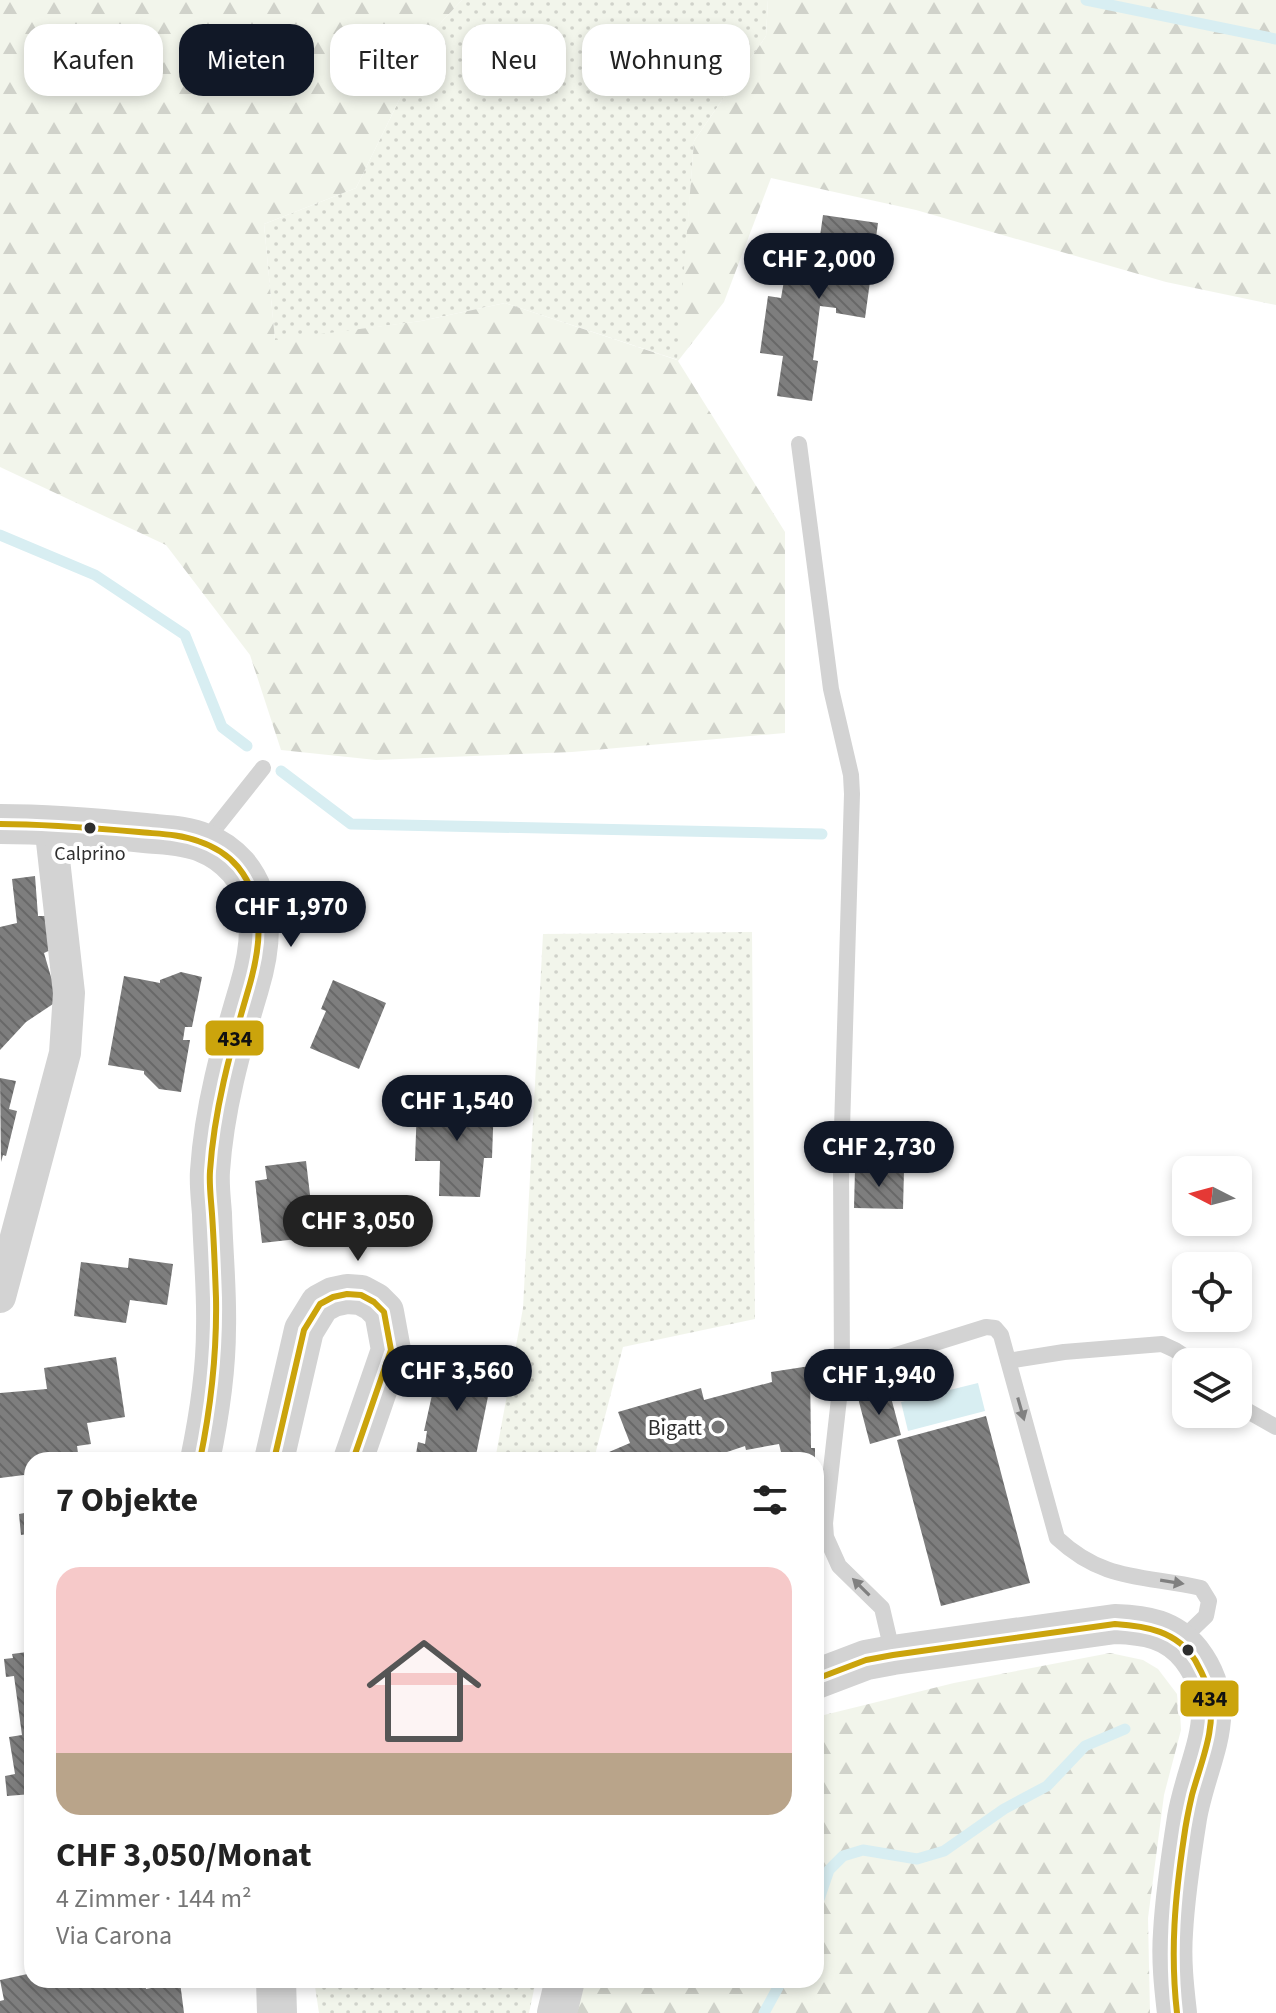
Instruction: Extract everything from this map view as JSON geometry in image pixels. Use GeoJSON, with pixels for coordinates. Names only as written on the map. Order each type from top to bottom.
{"type":"FeatureCollection","features":[{"type":"Feature","properties":{"kind":"street"},"geometry":{"type":"LineString","coordinates":[[0,824],[52,824],[204,842],[237,866],[255,900],[259,943],[255,968],[230,1050],[215,1123],[210,1174],[216,1329],[210,1408],[202,1452]]}},
{"type":"Feature","properties":{"kind":"street"},"geometry":{"type":"LineString","coordinates":[[0,1297],[65,1053],[69,993],[52,824]]}},
{"type":"Feature","properties":{"kind":"street"},"geometry":{"type":"LineString","coordinates":[[276,1452],[304,1330],[320,1304],[347,1294],[361,1295],[384,1312],[391,1350],[356,1452]]}},
{"type":"Feature","properties":{"kind":"street"},"geometry":{"type":"LineString","coordinates":[[824,1676],[866,1660],[893,1655],[1115,1624],[1155,1629],[1180,1641],[1205,1676],[1212,1712],[1187,1815],[1177,1892],[1173,1977],[1177,2013]]}},
{"type":"Feature","properties":{"kind":"street"},"geometry":{"type":"LineString","coordinates":[[276,1988],[277,2013]]}},
{"type":"Feature","properties":{"kind":"street"},"geometry":{"type":"LineString","coordinates":[[557,2013],[563,1988]]}},
{"type":"Feature","properties":{"kind":"lane"},"geometry":{"type":"LineString","coordinates":[[799,444],[831,689],[851,775],[841,1162],[842,1372],[825,1510],[826,1537],[839,1566],[882,1608],[893,1655]]}},
{"type":"Feature","properties":{"kind":"lane"},"geometry":{"type":"LineString","coordinates":[[204,842],[263,768]]}},
{"type":"Feature","properties":{"kind":"lane"},"geometry":{"type":"LineString","coordinates":[[842,1372],[986,1327],[995,1328],[1001,1335],[1057,1538],[1073,1553],[1112,1572],[1201,1588],[1209,1601],[1206,1616],[1180,1641]]}},
{"type":"Feature","properties":{"kind":"lane"},"geometry":{"type":"LineString","coordinates":[[1008,1361],[1064,1352],[1162,1344],[1172,1349]]}},
{"type":"Feature","properties":{"kind":"lane"},"geometry":{"type":"LineString","coordinates":[[1252,1413],[1276,1427]]}},
{"type":"Feature","properties":{"kind":"green space"},"geometry":{"type":"Polygon","coordinates":[[[0,0],[462,0],[440,24],[330,24],[330,96],[401,96],[356,188],[264,224],[275,340],[421,321],[505,303],[677,360],[694,141],[725,96],[750,96],[750,59],[766,36],[768,0],[1276,0],[1276,305],[1166,282],[916,210],[771,178],[724,302],[678,361],[785,532],[785,733],[572,752],[376,760],[281,750],[250,655],[166,545],[0,467],[0,0]]]}},
{"type":"Feature","properties":{"kind":"green space"},"geometry":{"type":"Polygon","coordinates":[[[462,0],[768,0],[766,36],[750,59],[750,24],[582,24],[582,96],[725,96],[694,141],[678,360],[505,303],[421,321],[275,341],[264,224],[356,188],[401,96],[446,96],[446,24],[440,24],[462,0]]]}},
{"type":"Feature","properties":{"kind":"green space"},"geometry":{"type":"Polygon","coordinates":[[[752,932],[755,1319],[623,1347],[596,1452],[496,1452],[523,1308],[543,934],[752,932]]]}},
{"type":"Feature","properties":{"kind":"green space"},"geometry":{"type":"Polygon","coordinates":[[[1110,1653],[1143,1660],[1158,1669],[1177,1694],[1181,1730],[1164,1795],[1148,1918],[1150,2013],[572,2013],[581,1988],[824,1988],[824,1715],[954,1683],[1110,1653]]]}},
{"type":"Feature","properties":{"kind":"green space"},"geometry":{"type":"Polygon","coordinates":[[[315,1988],[534,1988],[529,2013],[319,2013],[315,1988]]]}},
{"type":"Feature","properties":{"kind":"shaded area"},"geometry":{"type":"Polygon","coordinates":[[[978,1383],[985,1411],[908,1431],[901,1402],[978,1383]]]}},
{"type":"Feature","properties":{"kind":"building"},"geometry":{"type":"Polygon","coordinates":[[[823,215],[878,223],[865,318],[836,313],[836,308],[820,306],[813,360],[818,361],[812,401],[777,396],[783,356],[760,353],[768,296],[781,298],[785,275],[814,279],[823,215]]]}},
{"type":"Feature","properties":{"kind":"building"},"geometry":{"type":"Polygon","coordinates":[[[35,876],[38,916],[45,916],[55,948],[44,953],[51,977],[62,998],[26,1022],[0,1050],[0,927],[17,923],[12,879],[35,876]]]}},
{"type":"Feature","properties":{"kind":"building"},"geometry":{"type":"Polygon","coordinates":[[[181,972],[202,977],[192,1027],[185,1027],[183,1040],[190,1040],[181,1092],[159,1089],[144,1071],[108,1065],[124,976],[160,983],[160,980],[181,972]]]}},
{"type":"Feature","properties":{"kind":"building"},"geometry":{"type":"Polygon","coordinates":[[[333,980],[386,1003],[359,1069],[310,1048],[326,1011],[321,1009],[333,980]]]}},
{"type":"Feature","properties":{"kind":"building"},"geometry":{"type":"Polygon","coordinates":[[[0,1078],[16,1081],[9,1109],[17,1111],[6,1156],[3,1155],[1,1162],[0,1078]]]}},
{"type":"Feature","properties":{"kind":"building"},"geometry":{"type":"Polygon","coordinates":[[[445,1099],[494,1100],[492,1158],[484,1158],[480,1197],[439,1196],[440,1161],[415,1161],[417,1105],[445,1106],[445,1099]]]}},
{"type":"Feature","properties":{"kind":"building"},"geometry":{"type":"Polygon","coordinates":[[[306,1161],[315,1237],[262,1243],[255,1181],[267,1179],[265,1166],[306,1161]]]}},
{"type":"Feature","properties":{"kind":"building"},"geometry":{"type":"Polygon","coordinates":[[[855,1169],[904,1170],[903,1209],[854,1208],[855,1169]]]}},
{"type":"Feature","properties":{"kind":"building"},"geometry":{"type":"Polygon","coordinates":[[[129,1258],[173,1264],[167,1305],[130,1300],[126,1323],[74,1316],[81,1262],[128,1268],[129,1258]]]}},
{"type":"Feature","properties":{"kind":"building"},"geometry":{"type":"Polygon","coordinates":[[[464,1355],[487,1359],[485,1376],[492,1377],[477,1452],[416,1452],[418,1442],[425,1444],[427,1431],[424,1431],[432,1395],[437,1396],[442,1368],[461,1372],[464,1355]]]}},
{"type":"Feature","properties":{"kind":"building"},"geometry":{"type":"Polygon","coordinates":[[[116,1357],[125,1417],[87,1423],[91,1444],[77,1446],[78,1452],[24,1452],[24,1475],[0,1478],[0,1393],[47,1389],[44,1368],[116,1357]]]}},
{"type":"Feature","properties":{"kind":"building","name":"Bigatt"},"geometry":{"type":"Polygon","coordinates":[[[810,1366],[811,1448],[815,1448],[815,1452],[781,1452],[779,1444],[746,1450],[745,1446],[727,1452],[609,1452],[630,1443],[618,1412],[701,1388],[704,1400],[772,1382],[771,1372],[810,1366]]]}},
{"type":"Feature","properties":{"kind":"building"},"geometry":{"type":"Polygon","coordinates":[[[889,1390],[901,1435],[870,1444],[858,1398],[889,1390]]]}},
{"type":"Feature","properties":{"kind":"building"},"geometry":{"type":"Polygon","coordinates":[[[986,1416],[1030,1583],[941,1606],[897,1440],[986,1416]]]}},
{"type":"Feature","properties":{"kind":"building"},"geometry":{"type":"Polygon","coordinates":[[[24,1513],[24,1534],[21,1535],[19,1514],[24,1513]]]}},
{"type":"Feature","properties":{"kind":"building"},"geometry":{"type":"Polygon","coordinates":[[[24,1652],[24,1795],[7,1796],[5,1776],[15,1774],[9,1737],[22,1735],[14,1676],[6,1677],[4,1659],[13,1658],[12,1654],[24,1652]]]}},
{"type":"Feature","properties":{"kind":"building"},"geometry":{"type":"Polygon","coordinates":[[[24,1975],[24,1988],[181,1988],[184,2013],[0,2013],[0,2001],[4,2000],[0,1980],[24,1975]]]}},
{"type":"Feature","properties":{"kind":"waterway"},"geometry":{"type":"LineString","coordinates":[[1086,0],[1276,39]]}},
{"type":"Feature","properties":{"kind":"waterway"},"geometry":{"type":"LineString","coordinates":[[0,535],[95,575],[185,635],[222,727],[247,746]]}},
{"type":"Feature","properties":{"kind":"waterway"},"geometry":{"type":"LineString","coordinates":[[281,771],[351,824],[822,834]]}},
{"type":"Feature","properties":{"kind":"waterway"},"geometry":{"type":"LineString","coordinates":[[824,1885],[829,1870],[843,1856],[863,1850],[917,1859],[944,1851],[1004,1809],[1047,1786],[1085,1746],[1125,1729]]}},
{"type":"Feature","properties":{"kind":"waterway"},"geometry":{"type":"LineString","coordinates":[[764,2013],[778,1988]]}},
{"type":"Feature","properties":{"kind":"transit line","name":"434"},"geometry":{"type":"LineString","coordinates":[[0,824],[87,828],[191,839],[215,848],[230,859],[248,881],[254,897],[258,945],[224,1082],[212,1149],[210,1182],[216,1288],[215,1339],[201,1452]]}},
{"type":"Feature","properties":{"kind":"transit line","name":"434"},"geometry":{"type":"LineString","coordinates":[[276,1452],[304,1330],[320,1304],[347,1294],[361,1295],[384,1312],[391,1350],[356,1452]]}},
{"type":"Feature","properties":{"kind":"transit line","name":"434"},"geometry":{"type":"LineString","coordinates":[[824,1676],[866,1660],[893,1655],[1115,1624],[1160,1632],[1188,1650],[1205,1680],[1211,1719],[1192,1795],[1178,1881],[1174,1925],[1177,2013]]}},
{"type":"Feature","properties":{"kind":"place","name":"Calprino"},"geometry":{"type":"Point","coordinates":[90,828]}},
{"type":"Feature","properties":{"kind":"place","name":"Bigatt"},"geometry":{"type":"Point","coordinates":[718,1427]}}]}
